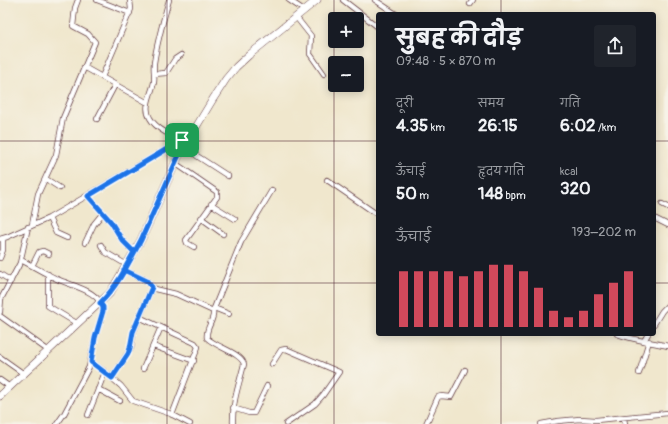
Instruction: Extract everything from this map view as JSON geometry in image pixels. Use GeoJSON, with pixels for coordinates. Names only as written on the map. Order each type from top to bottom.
{"type":"FeatureCollection","features":[{"type":"Feature","properties":{"kind":"main road"},"geometry":{"type":"LineString","coordinates":[[0,396],[110,293],[141,240],[184,142],[213,99],[236,67],[317,0]]}},
{"type":"Feature","properties":{"kind":"street"},"geometry":{"type":"LineString","coordinates":[[0,312],[1,299],[21,260],[38,194],[56,155],[63,118],[95,42],[88,34],[73,26],[78,0]]}},
{"type":"Feature","properties":{"kind":"street"},"geometry":{"type":"LineString","coordinates":[[97,0],[130,13]]}},
{"type":"Feature","properties":{"kind":"street"},"geometry":{"type":"LineString","coordinates":[[102,77],[130,13],[132,7],[130,0]]}},
{"type":"Feature","properties":{"kind":"street"},"geometry":{"type":"LineString","coordinates":[[169,0],[156,53],[154,81],[148,103],[150,118],[155,125],[184,142],[197,156],[228,176]]}},
{"type":"Feature","properties":{"kind":"street"},"geometry":{"type":"LineString","coordinates":[[289,0],[304,10]]}},
{"type":"Feature","properties":{"kind":"street"},"geometry":{"type":"LineString","coordinates":[[343,0],[376,25]]}},
{"type":"Feature","properties":{"kind":"street"},"geometry":{"type":"LineString","coordinates":[[375,0],[393,12]]}},
{"type":"Feature","properties":{"kind":"street"},"geometry":{"type":"LineString","coordinates":[[296,16],[312,36],[310,54],[324,74]]}},
{"type":"Feature","properties":{"kind":"street"},"geometry":{"type":"LineString","coordinates":[[154,74],[166,73],[175,59],[181,55]]}},
{"type":"Feature","properties":{"kind":"street"},"geometry":{"type":"LineString","coordinates":[[84,67],[148,103]]}},
{"type":"Feature","properties":{"kind":"street"},"geometry":{"type":"LineString","coordinates":[[97,119],[115,85]]}},
{"type":"Feature","properties":{"kind":"street"},"geometry":{"type":"LineString","coordinates":[[0,258],[3,250],[1,238],[49,218],[184,142]]}},
{"type":"Feature","properties":{"kind":"street"},"geometry":{"type":"LineString","coordinates":[[175,163],[215,189],[217,192],[217,197],[186,241],[194,247]]}},
{"type":"Feature","properties":{"kind":"street"},"geometry":{"type":"LineString","coordinates":[[46,179],[60,188]]}},
{"type":"Feature","properties":{"kind":"street"},"geometry":{"type":"LineString","coordinates":[[327,180],[376,214]]}},
{"type":"Feature","properties":{"kind":"street"},"geometry":{"type":"LineString","coordinates":[[233,424],[233,408],[236,391],[240,382],[244,364],[240,357],[217,346],[207,338],[207,332],[214,316],[214,310],[241,242],[272,190]]}},
{"type":"Feature","properties":{"kind":"street"},"geometry":{"type":"LineString","coordinates":[[88,196],[111,222],[122,240],[134,252]]}},
{"type":"Feature","properties":{"kind":"street"},"geometry":{"type":"LineString","coordinates":[[211,204],[235,219]]}},
{"type":"Feature","properties":{"kind":"street"},"geometry":{"type":"LineString","coordinates":[[662,204],[668,207]]}},
{"type":"Feature","properties":{"kind":"street"},"geometry":{"type":"LineString","coordinates":[[85,243],[94,224],[103,213]]}},
{"type":"Feature","properties":{"kind":"street"},"geometry":{"type":"LineString","coordinates":[[49,218],[56,233],[67,238]]}},
{"type":"Feature","properties":{"kind":"street"},"geometry":{"type":"LineString","coordinates":[[201,218],[222,234]]}},
{"type":"Feature","properties":{"kind":"street"},"geometry":{"type":"LineString","coordinates":[[656,219],[668,225]]}},
{"type":"Feature","properties":{"kind":"street"},"geometry":{"type":"LineString","coordinates":[[101,245],[105,252],[125,268],[147,281],[152,287],[176,294],[214,310],[229,314]]}},
{"type":"Feature","properties":{"kind":"street"},"geometry":{"type":"LineString","coordinates":[[32,266],[39,252],[43,251],[49,254]]}},
{"type":"Feature","properties":{"kind":"street"},"geometry":{"type":"LineString","coordinates":[[21,260],[57,279],[86,290],[103,307],[95,338],[91,362],[64,414],[56,424]]}},
{"type":"Feature","properties":{"kind":"street"},"geometry":{"type":"LineString","coordinates":[[0,274],[11,281]]}},
{"type":"Feature","properties":{"kind":"street"},"geometry":{"type":"LineString","coordinates":[[48,274],[48,306],[78,324]]}},
{"type":"Feature","properties":{"kind":"street"},"geometry":{"type":"LineString","coordinates":[[112,378],[128,354],[133,332],[152,287]]}},
{"type":"Feature","properties":{"kind":"street"},"geometry":{"type":"LineString","coordinates":[[656,321],[668,305]]}},
{"type":"Feature","properties":{"kind":"street"},"geometry":{"type":"LineString","coordinates":[[0,316],[49,351]]}},
{"type":"Feature","properties":{"kind":"street"},"geometry":{"type":"LineString","coordinates":[[140,317],[197,344],[198,349],[172,415]]}},
{"type":"Feature","properties":{"kind":"street"},"geometry":{"type":"LineString","coordinates":[[143,369],[161,327]]}},
{"type":"Feature","properties":{"kind":"street"},"geometry":{"type":"LineString","coordinates":[[623,336],[668,346]]}},
{"type":"Feature","properties":{"kind":"street"},"geometry":{"type":"LineString","coordinates":[[644,341],[647,336]]}},
{"type":"Feature","properties":{"kind":"street"},"geometry":{"type":"LineString","coordinates":[[639,373],[650,341]]}},
{"type":"Feature","properties":{"kind":"street"},"geometry":{"type":"LineString","coordinates":[[153,346],[194,360]]}},
{"type":"Feature","properties":{"kind":"street"},"geometry":{"type":"LineString","coordinates":[[272,364],[281,350],[284,349],[339,372],[315,404],[286,424]]}},
{"type":"Feature","properties":{"kind":"street"},"geometry":{"type":"LineString","coordinates":[[0,357],[24,374]]}},
{"type":"Feature","properties":{"kind":"street"},"geometry":{"type":"LineString","coordinates":[[91,362],[121,386],[133,401],[172,415],[190,424]]}},
{"type":"Feature","properties":{"kind":"street"},"geometry":{"type":"LineString","coordinates":[[426,424],[438,397],[452,397],[464,370]]}},
{"type":"Feature","properties":{"kind":"street"},"geometry":{"type":"LineString","coordinates":[[88,415],[105,372]]}},
{"type":"Feature","properties":{"kind":"street"},"geometry":{"type":"LineString","coordinates":[[0,380],[10,387]]}},
{"type":"Feature","properties":{"kind":"street"},"geometry":{"type":"LineString","coordinates":[[233,408],[254,413],[267,386]]}},
{"type":"Feature","properties":{"kind":"street"},"geometry":{"type":"LineString","coordinates":[[98,389],[120,401]]}},
{"type":"Feature","properties":{"kind":"street"},"geometry":{"type":"LineString","coordinates":[[541,424],[573,420],[596,422],[668,413]]}},
{"type":"Feature","properties":{"kind":"street"},"geometry":{"type":"LineString","coordinates":[[624,418],[625,424]]}},
{"type":"Feature","properties":{"kind":"route"},"geometry":{"type":"LineString","coordinates":[[182,140],[88,196],[111,222],[122,240],[134,252],[124,270],[147,281],[152,287],[133,332],[128,354],[112,378],[91,362],[95,338],[103,311],[103,307],[100,303],[110,293],[118,280],[124,270],[127,265],[141,240],[186,142],[182,140]]}}]}
